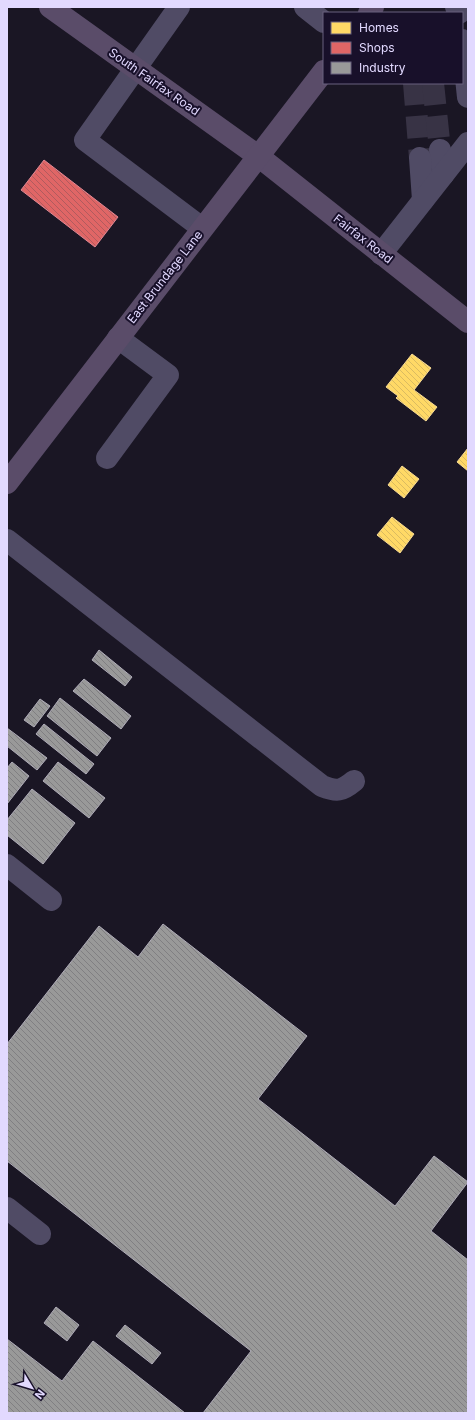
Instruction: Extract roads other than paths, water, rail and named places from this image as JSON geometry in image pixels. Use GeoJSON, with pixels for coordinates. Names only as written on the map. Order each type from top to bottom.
{"type":"FeatureCollection","features":[{"type":"Feature","properties":{"kind":"main road","name":"South Fairfax Road"},"geometry":{"type":"LineString","coordinates":[[50,7],[135,70],[258,156]]}},
{"type":"Feature","properties":{"kind":"main road","name":"East Brundage Lane"},"geometry":{"type":"LineString","coordinates":[[7,483],[323,72]]}},
{"type":"Feature","properties":{"kind":"main road","name":"Fairfax Road"},"geometry":{"type":"LineString","coordinates":[[258,156],[468,322]]}},
{"type":"Feature","properties":{"kind":"lane"},"geometry":{"type":"LineString","coordinates":[[179,7],[85,140],[202,228]]}},
{"type":"Feature","properties":{"kind":"lane"},"geometry":{"type":"LineString","coordinates":[[305,7],[323,21]]}},
{"type":"Feature","properties":{"kind":"lane"},"geometry":{"type":"LineString","coordinates":[[463,50],[468,97]]}},
{"type":"Feature","properties":{"kind":"lane"},"geometry":{"type":"LineString","coordinates":[[381,254],[468,143]]}},
{"type":"Feature","properties":{"kind":"lane"},"geometry":{"type":"LineString","coordinates":[[440,150],[442,175]]}},
{"type":"Feature","properties":{"kind":"lane"},"geometry":{"type":"LineString","coordinates":[[420,158],[423,200]]}},
{"type":"Feature","properties":{"kind":"lane"},"geometry":{"type":"LineString","coordinates":[[107,458],[168,375],[118,338]]}},
{"type":"Feature","properties":{"kind":"lane"},"geometry":{"type":"LineString","coordinates":[[7,540],[322,786],[332,790],[344,789],[354,781]]}},
{"type":"Feature","properties":{"kind":"lane"},"geometry":{"type":"LineString","coordinates":[[7,865],[51,900]]}},
{"type":"Feature","properties":{"kind":"lane"},"geometry":{"type":"LineString","coordinates":[[7,1208],[40,1234]]}},
{"type":"Feature","properties":{"kind":"tunnel"},"geometry":{"type":"LineString","coordinates":[[414,84],[420,158]]}},
{"type":"Feature","properties":{"kind":"tunnel"},"geometry":{"type":"LineString","coordinates":[[433,84],[440,150]]}}]}
